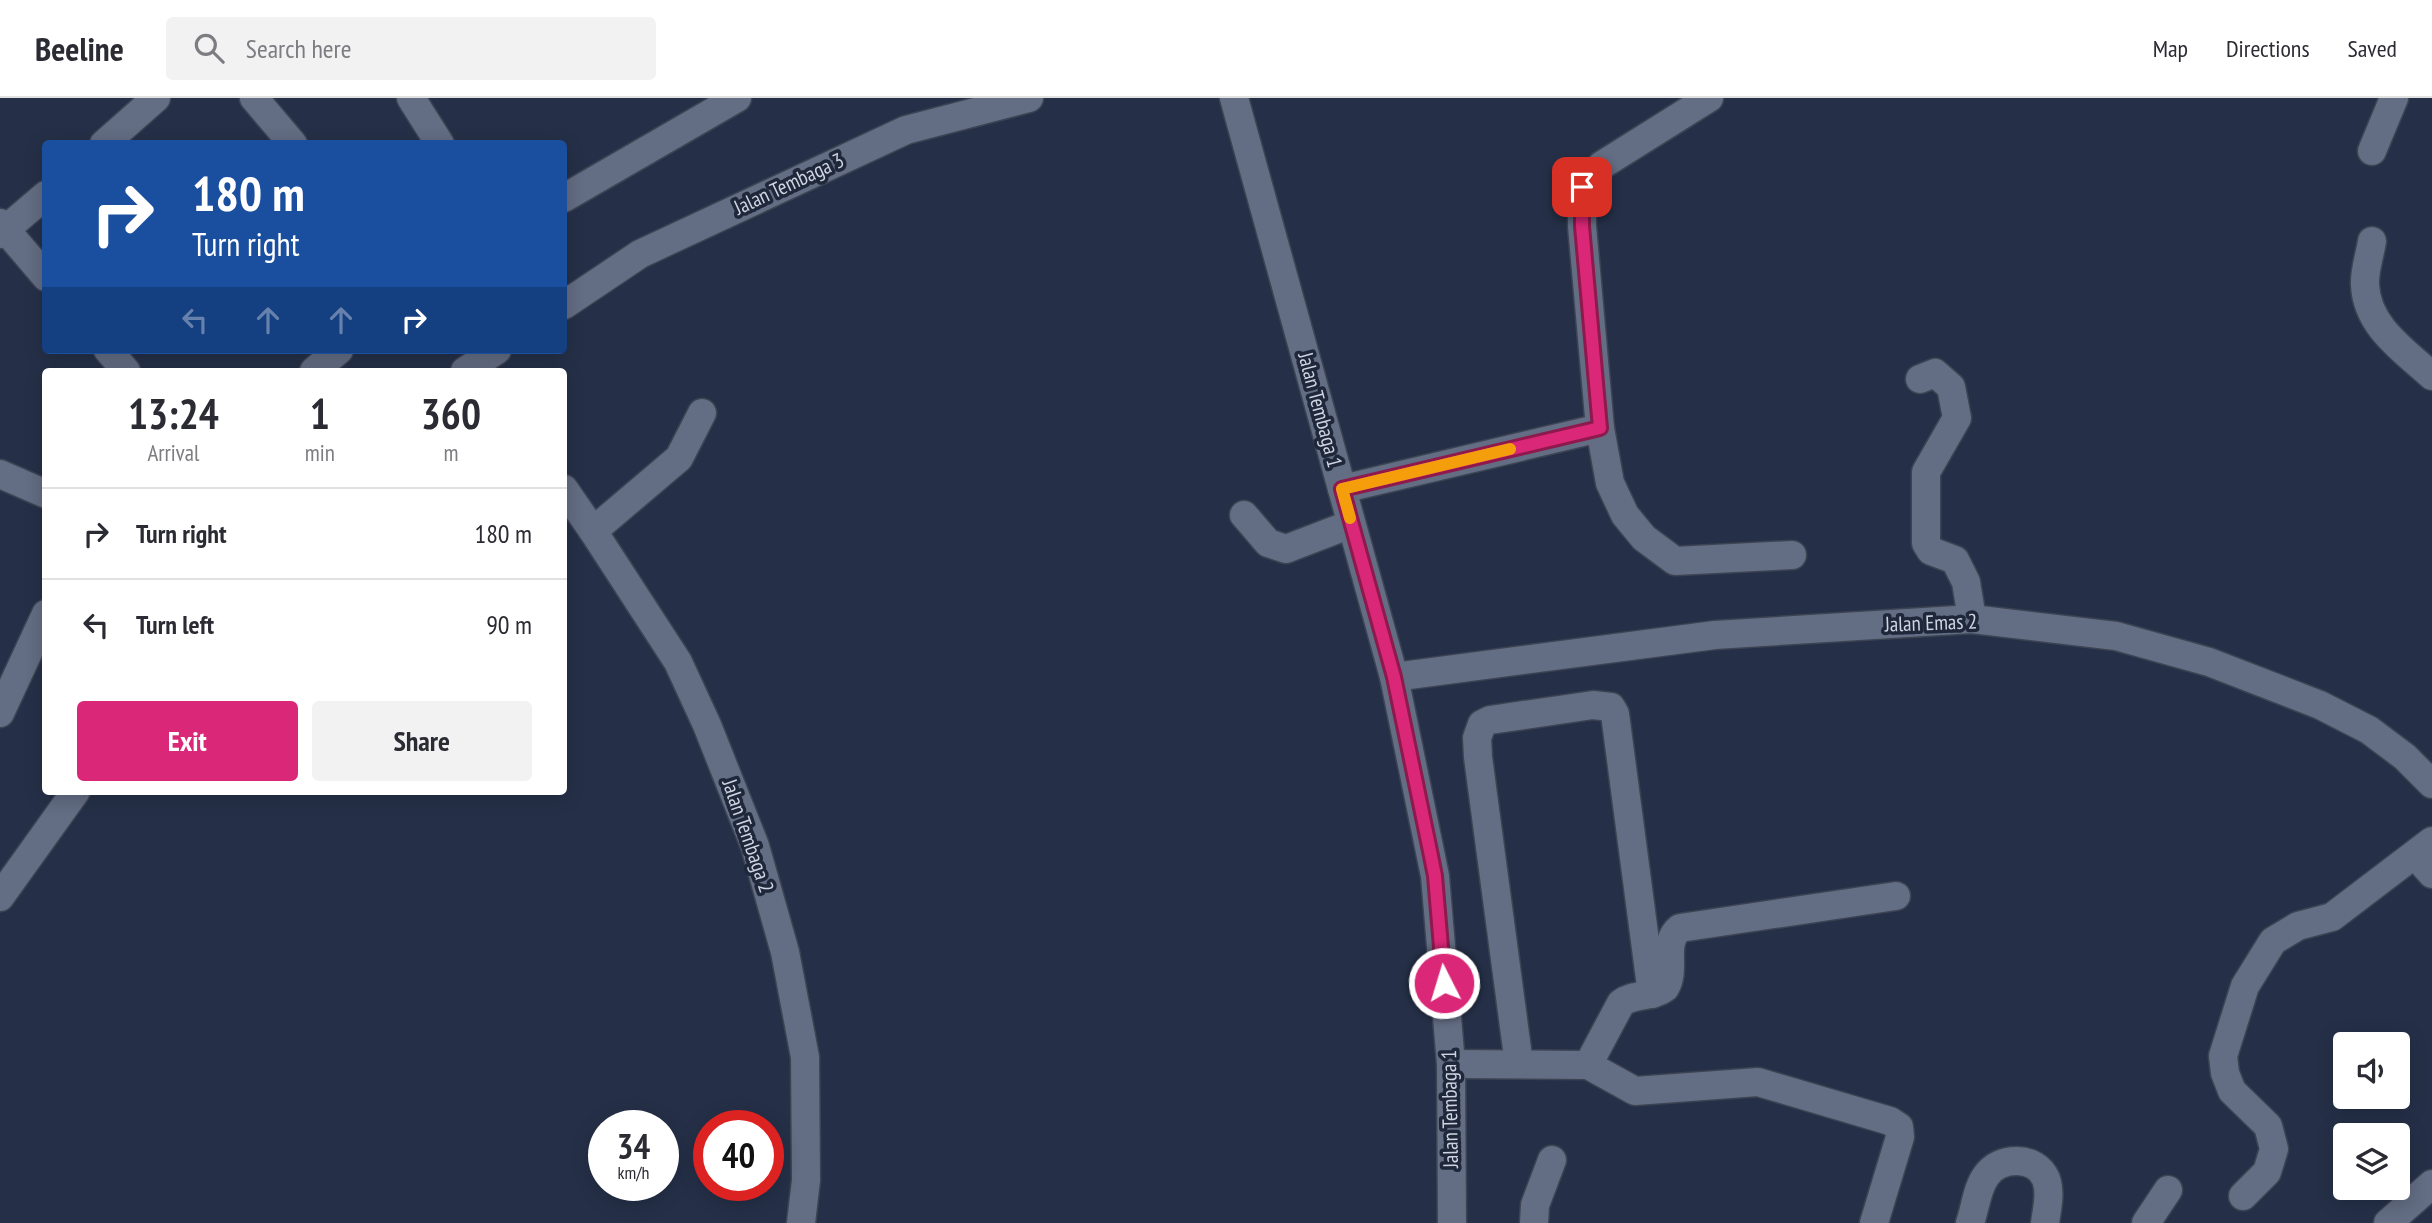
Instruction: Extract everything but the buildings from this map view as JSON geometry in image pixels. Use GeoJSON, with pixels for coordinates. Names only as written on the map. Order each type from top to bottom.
{"type":"FeatureCollection","features":[{"type":"Feature","properties":{"kind":"street"},"geometry":{"type":"LineString","coordinates":[[109,140],[156,98]]}},
{"type":"Feature","properties":{"kind":"street"},"geometry":{"type":"LineString","coordinates":[[254,98],[290,140]]}},
{"type":"Feature","properties":{"kind":"street"},"geometry":{"type":"LineString","coordinates":[[411,98],[437,140]]}},
{"type":"Feature","properties":{"kind":"street"},"geometry":{"type":"LineString","coordinates":[[567,196],[737,98]]}},
{"type":"Feature","properties":{"kind":"street","name":"Jalan Tembaga 3"},"geometry":{"type":"LineString","coordinates":[[567,303],[639,254],[906,130],[1028,98]]}},
{"type":"Feature","properties":{"kind":"street","name":"Jalan Tembaga 1"},"geometry":{"type":"LineString","coordinates":[[1234,98],[1394,677],[1435,876],[1451,1063],[1452,1223]]}},
{"type":"Feature","properties":{"kind":"street"},"geometry":{"type":"LineString","coordinates":[[1709,98],[1602,165],[1582,187],[1583,239],[1600,428],[1610,483],[1625,515],[1644,538],[1675,561],[1792,555]]}},
{"type":"Feature","properties":{"kind":"street"},"geometry":{"type":"LineString","coordinates":[[2372,151],[2394,98]]}},
{"type":"Feature","properties":{"kind":"street"},"geometry":{"type":"LineString","coordinates":[[42,198],[2,229],[42,273]]}},
{"type":"Feature","properties":{"kind":"street"},"geometry":{"type":"LineString","coordinates":[[2372,241],[2365,283],[2368,303],[2380,326],[2402,352],[2432,376]]}},
{"type":"Feature","properties":{"kind":"street"},"geometry":{"type":"LineString","coordinates":[[111,354],[123,368]]}},
{"type":"Feature","properties":{"kind":"street"},"geometry":{"type":"LineString","coordinates":[[318,368],[334,354]]}},
{"type":"Feature","properties":{"kind":"street"},"geometry":{"type":"LineString","coordinates":[[1920,379],[1936,373],[1951,387],[1957,418],[1926,472],[1926,543],[1931,551],[1955,560],[1966,582],[1972,619]]}},
{"type":"Feature","properties":{"kind":"street"},"geometry":{"type":"LineString","coordinates":[[593,530],[679,458],[702,413]]}},
{"type":"Feature","properties":{"kind":"street"},"geometry":{"type":"LineString","coordinates":[[1342,489],[1600,428]]}},
{"type":"Feature","properties":{"kind":"street"},"geometry":{"type":"LineString","coordinates":[[0,474],[42,492]]}},
{"type":"Feature","properties":{"kind":"street","name":"Jalan Tembaga 2"},"geometry":{"type":"LineString","coordinates":[[567,493],[678,662],[708,725],[755,846],[785,952],[805,1057],[806,1180],[801,1223]]}},
{"type":"Feature","properties":{"kind":"street"},"geometry":{"type":"LineString","coordinates":[[1244,515],[1268,543],[1286,549],[1351,524]]}},
{"type":"Feature","properties":{"kind":"street","name":"Jalan Emas 2"},"geometry":{"type":"LineString","coordinates":[[1394,677],[1715,635],[1972,619],[2116,636],[2209,663],[2320,705],[2369,730],[2405,757],[2432,784]]}},
{"type":"Feature","properties":{"kind":"street"},"geometry":{"type":"LineString","coordinates":[[0,713],[42,623]]}},
{"type":"Feature","properties":{"kind":"street"},"geometry":{"type":"LineString","coordinates":[[1519,1064],[1478,757],[1477,738],[1482,724],[1490,720],[1593,705],[1611,707],[1615,714],[1652,995]]}},
{"type":"Feature","properties":{"kind":"street"},"geometry":{"type":"LineString","coordinates":[[0,897],[73,795]]}},
{"type":"Feature","properties":{"kind":"street"},"geometry":{"type":"LineString","coordinates":[[2243,1196],[2267,1172],[2274,1149],[2268,1126],[2232,1091],[2225,1073],[2223,1056],[2245,986],[2273,941],[2298,926],[2332,917],[2426,857]]}},
{"type":"Feature","properties":{"kind":"street"},"geometry":{"type":"LineString","coordinates":[[1588,1065],[1621,1003],[1629,998],[1659,992],[1669,982],[1671,939],[1680,929],[1896,896]]}},
{"type":"Feature","properties":{"kind":"street"},"geometry":{"type":"LineString","coordinates":[[1451,1063],[1588,1065],[1634,1091],[1758,1082],[1895,1123],[1899,1127],[1900,1137],[1874,1223]]}},
{"type":"Feature","properties":{"kind":"street"},"geometry":{"type":"LineString","coordinates":[[1534,1223],[1535,1205],[1552,1160]]}},
{"type":"Feature","properties":{"kind":"street"},"geometry":{"type":"LineString","coordinates":[[1970,1223],[1984,1177],[2001,1163],[2012,1160],[2025,1162],[2038,1169],[2046,1178],[2049,1195],[2045,1223]]}},
{"type":"Feature","properties":{"kind":"street"},"geometry":{"type":"LineString","coordinates":[[2388,1223],[2432,1184]]}},
{"type":"Feature","properties":{"kind":"street"},"geometry":{"type":"LineString","coordinates":[[2146,1223],[2168,1190]]}},
{"type":"Feature","properties":{"kind":"shaded area"},"geometry":{"type":"Polygon","coordinates":[[[0,98],[2432,98],[2432,1223],[0,1223],[0,98]]]}},
{"type":"Feature","properties":{"kind":"slow traffic"},"geometry":{"type":"LineString","coordinates":[[1350,518],[1342,489],[1510,449]]}},
{"type":"Feature","properties":{"kind":"route"},"geometry":{"type":"LineString","coordinates":[[1444,983],[1435,876],[1430,851],[1394,677],[1342,489],[1600,428],[1586,289],[1582,187]]}}]}
